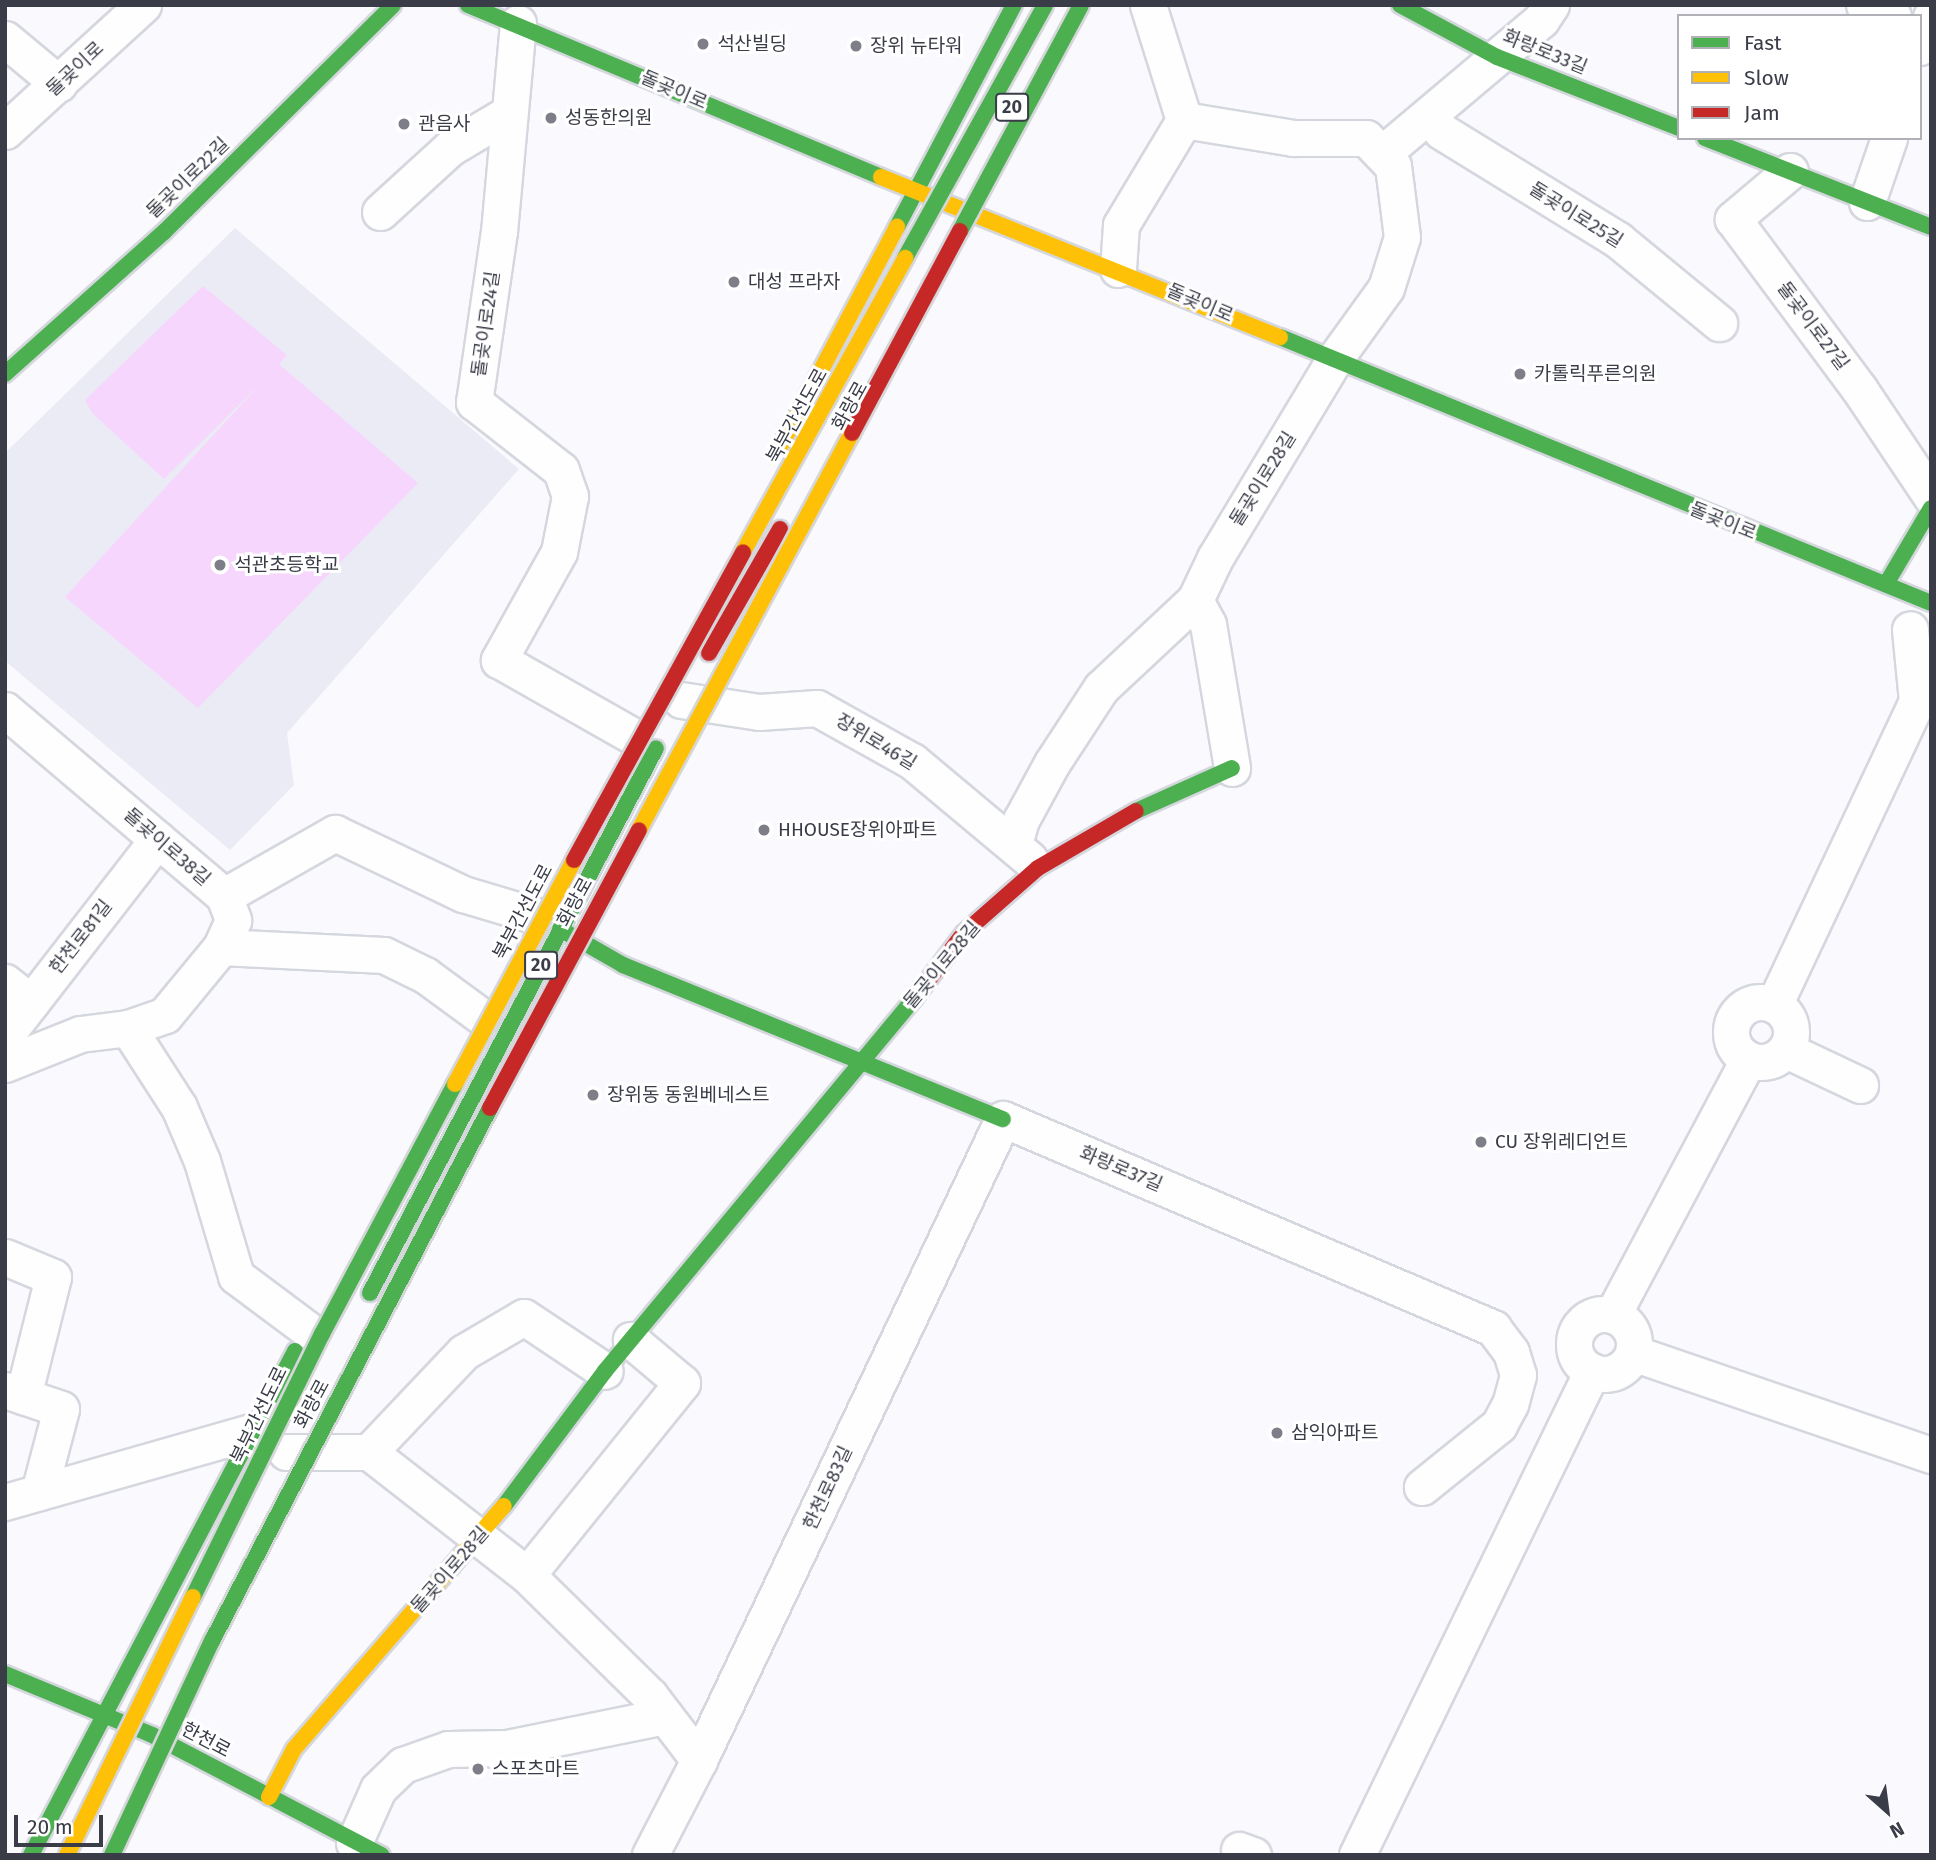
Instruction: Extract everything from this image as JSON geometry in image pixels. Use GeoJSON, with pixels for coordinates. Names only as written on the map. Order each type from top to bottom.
{"type":"FeatureCollection","features":[{"type":"Feature","properties":{"kind":"main road","name":"돌곶이로22길"},"geometry":{"type":"LineString","coordinates":[[5,374],[164,232],[393,5]]}},
{"type":"Feature","properties":{"kind":"main road","name":"돌곶이로"},"geometry":{"type":"LineString","coordinates":[[468,5],[519,14],[957,209],[1118,269],[1334,360],[1886,584],[1921,616]]}},
{"type":"Feature","properties":{"kind":"main road","name":"화랑로"},"geometry":{"type":"LineString","coordinates":[[363,1305],[548,923],[631,734],[1014,5]]}},
{"type":"Feature","properties":{"kind":"main road","name":"북부간선도로"},"geometry":{"type":"LineString","coordinates":[[67,1855],[328,1322],[587,836],[1045,5]]}},
{"type":"Feature","properties":{"kind":"main road","name":"화랑로"},"geometry":{"type":"LineString","coordinates":[[31,1855],[250,1432],[481,1016],[548,923],[681,701],[808,481],[1066,5]]}},
{"type":"Feature","properties":{"kind":"main road"},"geometry":{"type":"LineString","coordinates":[[112,1855],[212,1640],[343,1383],[1080,5]]}},
{"type":"Feature","properties":{"kind":"main road","name":"화랑로33길"},"geometry":{"type":"LineString","coordinates":[[1400,5],[1497,57],[1677,127]]}},
{"type":"Feature","properties":{"kind":"main road"},"geometry":{"type":"LineString","coordinates":[[968,90],[983,111],[1010,109]]}},
{"type":"Feature","properties":{"kind":"main road"},"geometry":{"type":"LineString","coordinates":[[1710,140],[1931,227]]}},
{"type":"Feature","properties":{"kind":"main road"},"geometry":{"type":"LineString","coordinates":[[1886,584],[1931,508]]}},
{"type":"Feature","properties":{"kind":"main road","name":"돌곶이로28길"},"geometry":{"type":"LineString","coordinates":[[269,1797],[294,1749],[479,1539],[605,1371],[864,1064],[1026,856],[1232,768]]}},
{"type":"Feature","properties":{"kind":"main road","name":"화랑로37길"},"geometry":{"type":"LineString","coordinates":[[548,923],[623,965],[1003,1119]]}},
{"type":"Feature","properties":{"kind":"main road"},"geometry":{"type":"LineString","coordinates":[[100,1855],[152,1735],[208,1623],[258,1513]]}},
{"type":"Feature","properties":{"kind":"main road"},"geometry":{"type":"LineString","coordinates":[[160,1605],[176,1625],[208,1623]]}},
{"type":"Feature","properties":{"kind":"main road","name":"한천로"},"geometry":{"type":"LineString","coordinates":[[5,1674],[152,1735],[368,1849]]}},
{"type":"Feature","properties":{"kind":"street","name":"돌곶이로"},"geometry":{"type":"LineString","coordinates":[[5,131],[143,5]]}},
{"type":"Feature","properties":{"kind":"street"},"geometry":{"type":"LineString","coordinates":[[1118,269],[1121,225],[1184,120],[1148,5]]}},
{"type":"Feature","properties":{"kind":"street"},"geometry":{"type":"LineString","coordinates":[[1383,153],[1497,57],[1551,5]]}},
{"type":"Feature","properties":{"kind":"street"},"geometry":{"type":"LineString","coordinates":[[1864,5],[1888,14]]}},
{"type":"Feature","properties":{"kind":"street","name":"돌곶이로24길"},"geometry":{"type":"LineString","coordinates":[[519,14],[499,231],[474,402],[561,470],[569,496],[559,552],[499,660],[631,734]]}},
{"type":"Feature","properties":{"kind":"street"},"geometry":{"type":"LineString","coordinates":[[5,39],[59,84]]}},
{"type":"Feature","properties":{"kind":"street"},"geometry":{"type":"LineString","coordinates":[[380,212],[450,148],[509,113]]}},
{"type":"Feature","properties":{"kind":"street","name":"돌곶이로25길"},"geometry":{"type":"LineString","coordinates":[[1429,115],[1440,131],[1618,240],[1719,323]]}},
{"type":"Feature","properties":{"kind":"street"},"geometry":{"type":"LineString","coordinates":[[1184,120],[1293,138],[1366,138],[1393,166],[1402,237],[1386,288],[1334,360]]}},
{"type":"Feature","properties":{"kind":"street"},"geometry":{"type":"LineString","coordinates":[[1867,202],[1888,140]]}},
{"type":"Feature","properties":{"kind":"street","name":"돌곶이로27길"},"geometry":{"type":"LineString","coordinates":[[1790,171],[1733,219],[1860,390],[1931,496]]}},
{"type":"Feature","properties":{"kind":"street","name":"돌곶이로28길"},"geometry":{"type":"LineString","coordinates":[[1026,856],[1021,820],[1052,763],[1101,688],[1195,600],[1215,558],[1334,360]]}},
{"type":"Feature","properties":{"kind":"street","name":"돌곶이로28길"},"geometry":{"type":"LineString","coordinates":[[1195,600],[1208,624],[1232,768]]}},
{"type":"Feature","properties":{"kind":"street"},"geometry":{"type":"LineString","coordinates":[[1774,1005],[1917,701],[1921,616]]}},
{"type":"Feature","properties":{"kind":"street","name":"장위로46길"},"geometry":{"type":"LineString","coordinates":[[681,701],[759,712],[817,708],[912,761],[1026,856]]}},
{"type":"Feature","properties":{"kind":"street","name":"돌곶이로38길"},"geometry":{"type":"LineString","coordinates":[[5,710],[223,896],[335,834],[463,894],[548,923]]}},
{"type":"Feature","properties":{"kind":"street","name":"한천로81길"},"geometry":{"type":"LineString","coordinates":[[5,1036],[18,992],[158,838]]}},
{"type":"Feature","properties":{"kind":"street"},"geometry":{"type":"LineString","coordinates":[[5,1064],[80,1034],[128,1028],[165,1015],[221,947],[233,920],[223,896]]}},
{"type":"Feature","properties":{"kind":"street"},"geometry":{"type":"LineString","coordinates":[[221,947],[384,955],[425,975],[481,1016]]}},
{"type":"Feature","properties":{"kind":"street"},"geometry":{"type":"LineString","coordinates":[[1750,1004],[1774,1005],[1790,1022],[1786,1050],[1769,1062],[1748,1060],[1740,1055],[1731,1036],[1735,1016],[1750,1004]]}},
{"type":"Feature","properties":{"kind":"street"},"geometry":{"type":"LineString","coordinates":[[128,1028],[179,1107],[202,1161],[236,1276],[307,1329]]}},
{"type":"Feature","properties":{"kind":"street"},"geometry":{"type":"LineString","coordinates":[[1786,1050],[1860,1084]]}},
{"type":"Feature","properties":{"kind":"street"},"geometry":{"type":"LineString","coordinates":[[1613,1314],[1748,1060]]}},
{"type":"Feature","properties":{"kind":"street","name":"화랑로37길"},"geometry":{"type":"LineString","coordinates":[[1003,1119],[1493,1328],[1511,1352],[1518,1375],[1510,1404],[1499,1425],[1422,1487]]}},
{"type":"Feature","properties":{"kind":"street","name":"한천로83길"},"geometry":{"type":"LineString","coordinates":[[650,1855],[699,1760],[1003,1119]]}},
{"type":"Feature","properties":{"kind":"street"},"geometry":{"type":"LineString","coordinates":[[5,1257],[53,1277],[14,1393],[61,1409],[39,1492]]}},
{"type":"Feature","properties":{"kind":"street"},"geometry":{"type":"LineString","coordinates":[[1613,1314],[1629,1325],[1633,1353],[1612,1373],[1591,1371],[1577,1357],[1575,1337],[1594,1315],[1613,1314]]}},
{"type":"Feature","properties":{"kind":"street"},"geometry":{"type":"LineString","coordinates":[[369,1452],[464,1352],[524,1317],[605,1371]]}},
{"type":"Feature","properties":{"kind":"street"},"geometry":{"type":"LineString","coordinates":[[527,1575],[682,1383],[631,1340]]}},
{"type":"Feature","properties":{"kind":"street"},"geometry":{"type":"LineString","coordinates":[[1633,1353],[1931,1455]]}},
{"type":"Feature","properties":{"kind":"street"},"geometry":{"type":"LineString","coordinates":[[1357,1855],[1591,1371]]}},
{"type":"Feature","properties":{"kind":"street"},"geometry":{"type":"LineString","coordinates":[[5,1502],[250,1432]]}},
{"type":"Feature","properties":{"kind":"street"},"geometry":{"type":"LineString","coordinates":[[288,1450],[369,1452],[527,1575],[665,1716],[699,1760]]}},
{"type":"Feature","properties":{"kind":"street"},"geometry":{"type":"LineString","coordinates":[[368,1849],[378,1789],[403,1765],[448,1749],[507,1748],[665,1716]]}},
{"type":"Feature","properties":{"kind":"shaded area","name":"석관초등학교"},"geometry":{"type":"Polygon","coordinates":[[[235,228],[519,469],[287,733],[294,785],[230,850],[5,661],[5,453],[235,228]]]}},
{"type":"Feature","properties":{"kind":"shaded area"},"geometry":{"type":"Polygon","coordinates":[[[203,286],[287,355],[279,364],[418,483],[198,708],[65,597],[262,382],[164,479],[92,413],[85,400],[203,286]]]}},
{"type":"Feature","properties":{"kind":"traffic: fast"},"geometry":{"type":"LineString","coordinates":[[5,374],[164,232],[393,5]]}},
{"type":"Feature","properties":{"kind":"traffic: fast"},"geometry":{"type":"LineString","coordinates":[[468,5],[881,177]]}},
{"type":"Feature","properties":{"kind":"traffic: fast"},"geometry":{"type":"LineString","coordinates":[[897,227],[1014,5]]}},
{"type":"Feature","properties":{"kind":"traffic: fast"},"geometry":{"type":"LineString","coordinates":[[905,258],[1045,5]]}},
{"type":"Feature","properties":{"kind":"traffic: fast"},"geometry":{"type":"LineString","coordinates":[[960,231],[1081,5]]}},
{"type":"Feature","properties":{"kind":"traffic: fast"},"geometry":{"type":"LineString","coordinates":[[1400,5],[1497,57],[1677,127]]}},
{"type":"Feature","properties":{"kind":"traffic: fast"},"geometry":{"type":"LineString","coordinates":[[1710,140],[1931,227]]}},
{"type":"Feature","properties":{"kind":"traffic: fast"},"geometry":{"type":"LineString","coordinates":[[1280,337],[1931,603]]}},
{"type":"Feature","properties":{"kind":"traffic: fast"},"geometry":{"type":"LineString","coordinates":[[1886,584],[1931,508]]}},
{"type":"Feature","properties":{"kind":"traffic: fast"},"geometry":{"type":"LineString","coordinates":[[370,1293],[656,748]]}},
{"type":"Feature","properties":{"kind":"traffic: fast"},"geometry":{"type":"LineString","coordinates":[[1136,811],[1232,768]]}},
{"type":"Feature","properties":{"kind":"traffic: fast"},"geometry":{"type":"LineString","coordinates":[[560,929],[623,965],[1003,1119]]}},
{"type":"Feature","properties":{"kind":"traffic: fast"},"geometry":{"type":"LineString","coordinates":[[504,1506],[605,1371],[914,999]]}},
{"type":"Feature","properties":{"kind":"traffic: fast"},"geometry":{"type":"LineString","coordinates":[[193,1597],[322,1334],[455,1084]]}},
{"type":"Feature","properties":{"kind":"traffic: fast"},"geometry":{"type":"LineString","coordinates":[[112,1855],[212,1641],[490,1108]]}},
{"type":"Feature","properties":{"kind":"traffic: fast"},"geometry":{"type":"LineString","coordinates":[[31,1855],[295,1351]]}},
{"type":"Feature","properties":{"kind":"traffic: fast"},"geometry":{"type":"LineString","coordinates":[[5,1674],[152,1735],[382,1855]]}},
{"type":"Feature","properties":{"kind":"traffic: slow"},"geometry":{"type":"LineString","coordinates":[[881,177],[1280,337]]}},
{"type":"Feature","properties":{"kind":"traffic: slow"},"geometry":{"type":"LineString","coordinates":[[782,444],[897,227]]}},
{"type":"Feature","properties":{"kind":"traffic: slow"},"geometry":{"type":"LineString","coordinates":[[743,552],[905,258]]}},
{"type":"Feature","properties":{"kind":"traffic: slow"},"geometry":{"type":"LineString","coordinates":[[639,830],[852,433]]}},
{"type":"Feature","properties":{"kind":"traffic: slow"},"geometry":{"type":"LineString","coordinates":[[455,1084],[574,860]]}},
{"type":"Feature","properties":{"kind":"traffic: slow"},"geometry":{"type":"LineString","coordinates":[[269,1797],[294,1749],[504,1506]]}},
{"type":"Feature","properties":{"kind":"traffic: slow"},"geometry":{"type":"LineString","coordinates":[[67,1855],[193,1597]]}},
{"type":"Feature","properties":{"kind":"traffic: jam"},"geometry":{"type":"LineString","coordinates":[[852,433],[960,231]]}},
{"type":"Feature","properties":{"kind":"traffic: jam"},"geometry":{"type":"LineString","coordinates":[[709,653],[780,529]]}},
{"type":"Feature","properties":{"kind":"traffic: jam"},"geometry":{"type":"LineString","coordinates":[[574,860],[743,552]]}},
{"type":"Feature","properties":{"kind":"traffic: jam"},"geometry":{"type":"LineString","coordinates":[[914,999],[964,933],[1038,868],[1136,811]]}},
{"type":"Feature","properties":{"kind":"traffic: jam"},"geometry":{"type":"LineString","coordinates":[[490,1108],[639,830]]}},
{"type":"Feature","properties":{"kind":"place","name":"석산빌딩"},"geometry":{"type":"Point","coordinates":[703,44]}},
{"type":"Feature","properties":{"kind":"place","name":"장위 뉴타워"},"geometry":{"type":"Point","coordinates":[856,46]}},
{"type":"Feature","properties":{"kind":"place","name":"성동한의원"},"geometry":{"type":"Point","coordinates":[551,118]}},
{"type":"Feature","properties":{"kind":"place","name":"관음사"},"geometry":{"type":"Point","coordinates":[404,124]}},
{"type":"Feature","properties":{"kind":"place","name":"대성 프라자"},"geometry":{"type":"Point","coordinates":[734,282]}},
{"type":"Feature","properties":{"kind":"place","name":"카톨릭푸른의원"},"geometry":{"type":"Point","coordinates":[1520,374]}},
{"type":"Feature","properties":{"kind":"place","name":"석관초등학교"},"geometry":{"type":"Point","coordinates":[220,565]}},
{"type":"Feature","properties":{"kind":"place","name":"HHOUSE장위아파트"},"geometry":{"type":"Point","coordinates":[764,830]}},
{"type":"Feature","properties":{"kind":"place","name":"장위동 동원베네스트"},"geometry":{"type":"Point","coordinates":[593,1095]}},
{"type":"Feature","properties":{"kind":"place","name":"CU 장위레디언트"},"geometry":{"type":"Point","coordinates":[1481,1142]}},
{"type":"Feature","properties":{"kind":"place","name":"삼익아파트"},"geometry":{"type":"Point","coordinates":[1277,1433]}},
{"type":"Feature","properties":{"kind":"place","name":"스포츠마트"},"geometry":{"type":"Point","coordinates":[478,1769]}}]}
